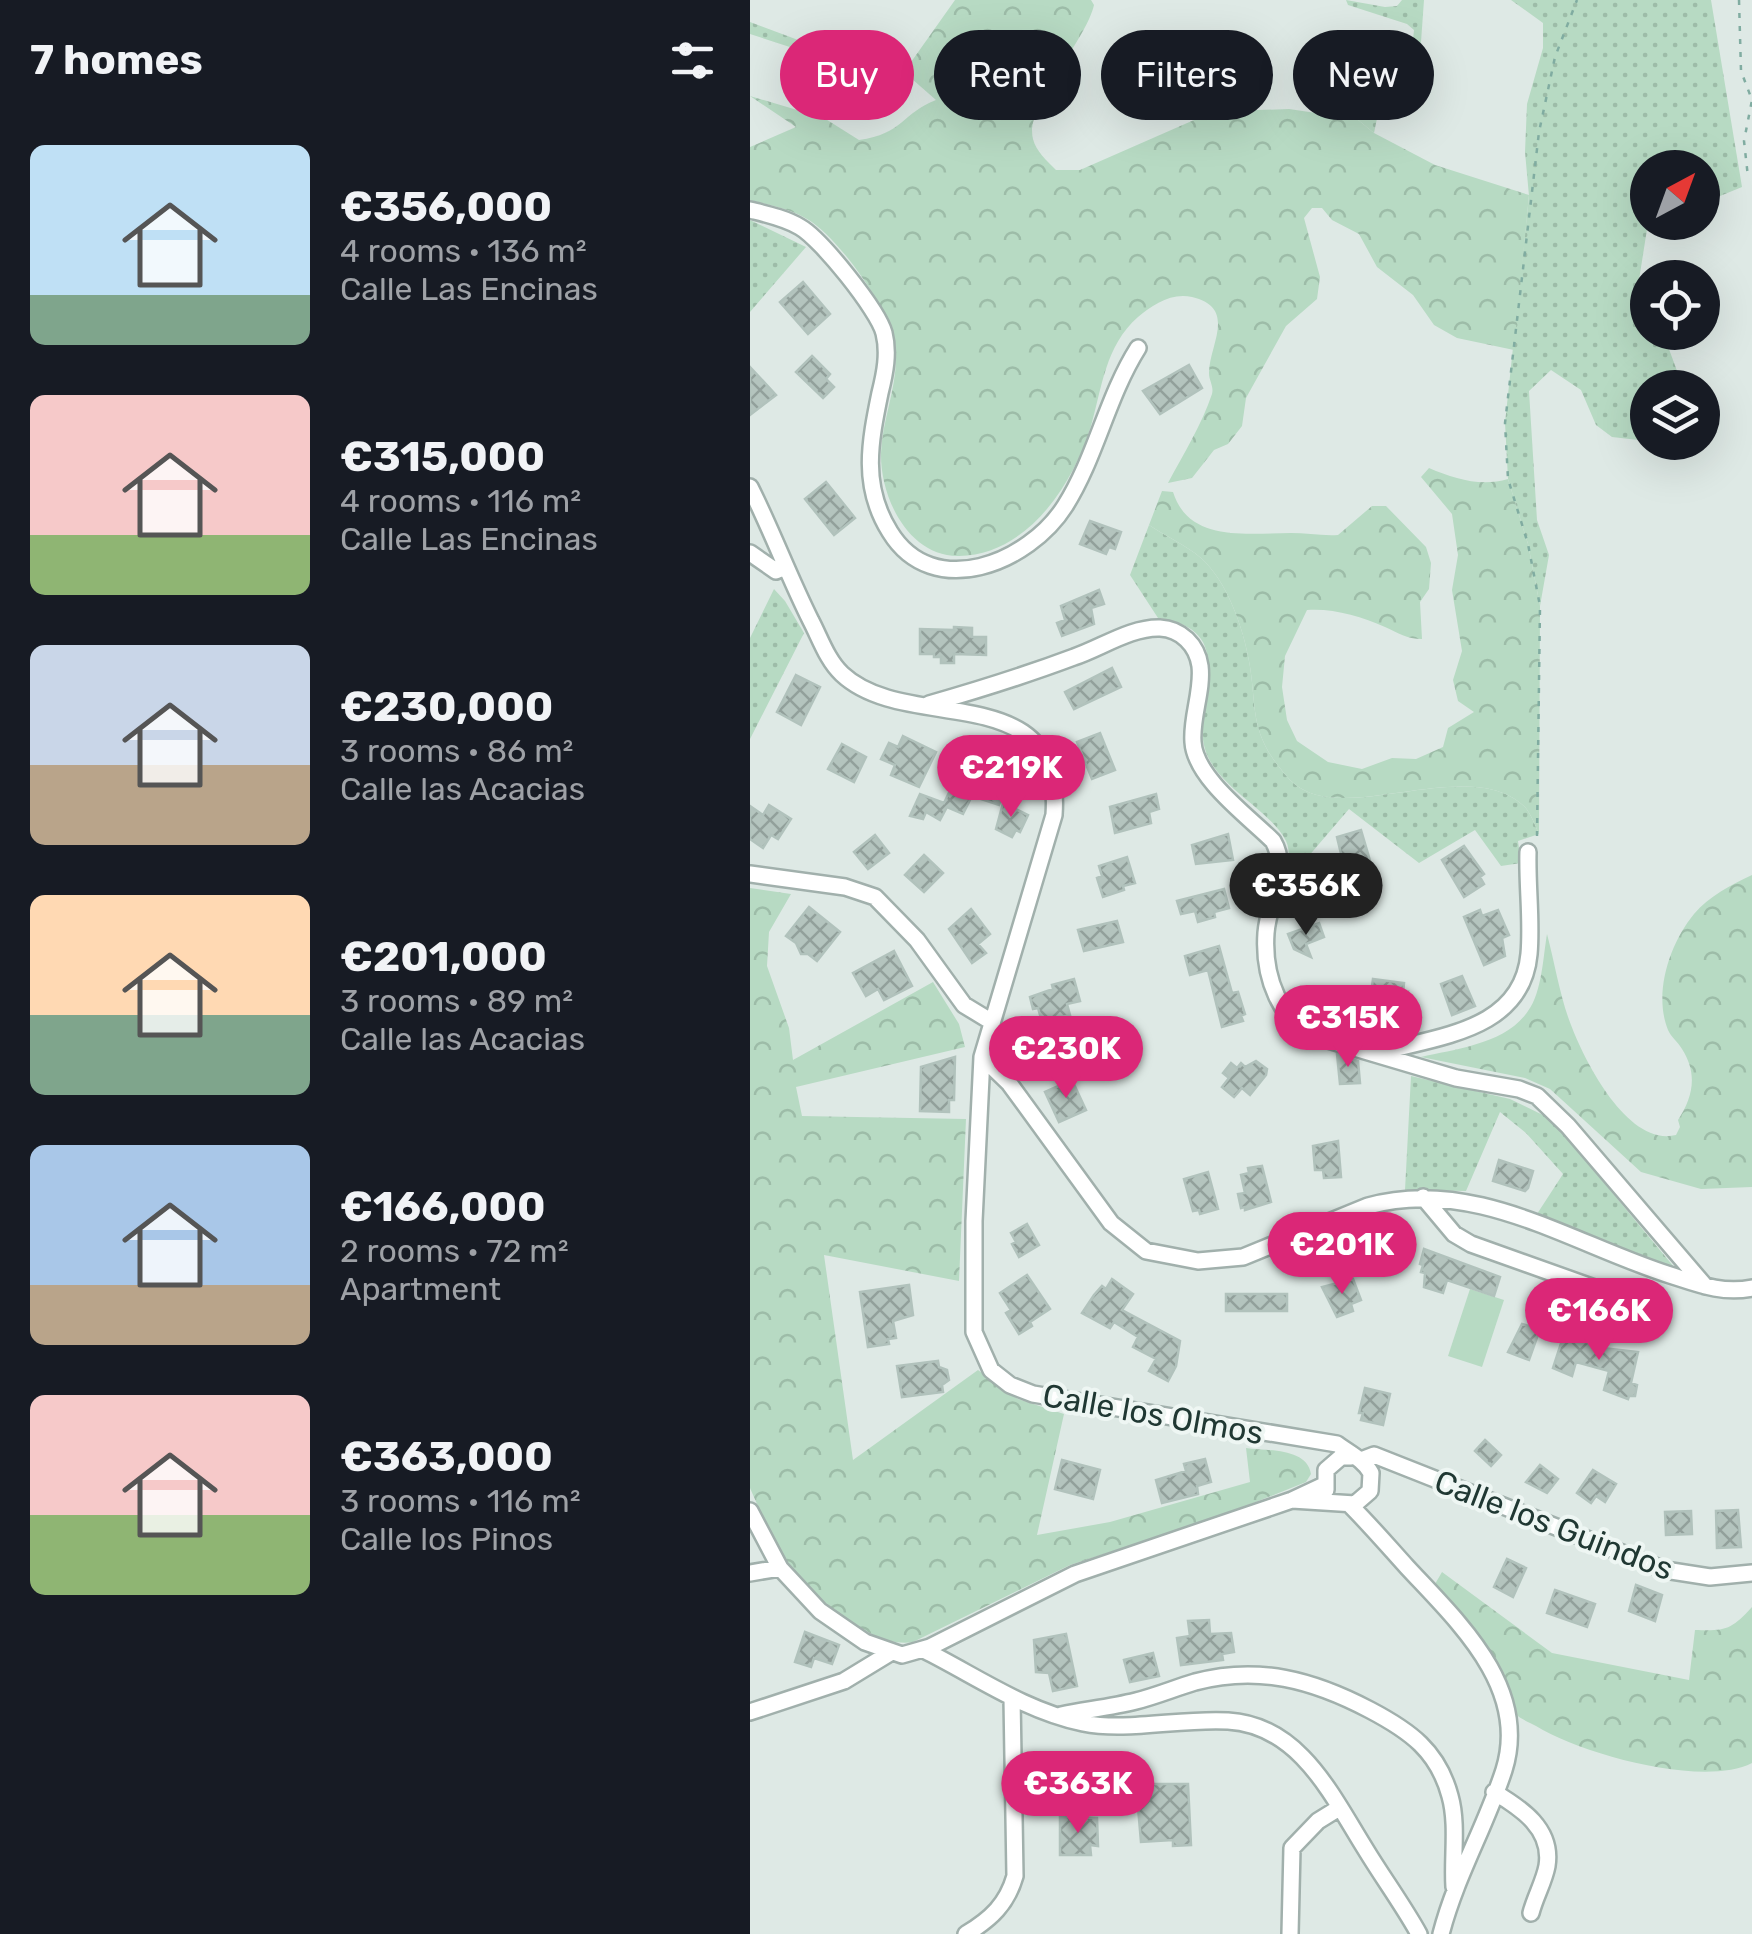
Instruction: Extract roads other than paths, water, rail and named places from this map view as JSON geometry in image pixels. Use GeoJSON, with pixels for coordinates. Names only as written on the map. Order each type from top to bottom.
{"type":"FeatureCollection","features":[{"type":"Feature","properties":{"kind":"street"},"geometry":{"type":"LineString","coordinates":[[750,210],[800,227],[814,238],[870,307],[883,330],[886,366],[868,463],[872,490],[890,532],[903,548],[927,564],[964,570],[996,563],[1018,553],[1046,530],[1066,506],[1138,348]]}},
{"type":"Feature","properties":{"kind":"street","name":"Calle los Olmos"},"geometry":{"type":"LineString","coordinates":[[750,487],[834,666],[860,688],[925,705],[988,715],[1023,732],[1044,758],[1054,784],[1054,815],[982,1056],[974,1221],[974,1332],[991,1370],[1010,1385],[1033,1394],[1337,1444],[1362,1457]]}},
{"type":"Feature","properties":{"kind":"street"},"geometry":{"type":"LineString","coordinates":[[750,553],[776,571],[785,567]]}},
{"type":"Feature","properties":{"kind":"street"},"geometry":{"type":"LineString","coordinates":[[925,705],[1021,677],[1150,628],[1176,630],[1195,650],[1200,668],[1193,743],[1197,758],[1210,778],[1280,852],[1266,955],[1278,1002],[1290,1020],[1306,1032],[1456,1078],[1537,1096],[1568,1126],[1704,1286]]}},
{"type":"Feature","properties":{"kind":"street"},"geometry":{"type":"LineString","coordinates":[[1378,1053],[1480,1025],[1514,998],[1529,952],[1528,852]]}},
{"type":"Feature","properties":{"kind":"street"},"geometry":{"type":"LineString","coordinates":[[750,874],[845,886],[875,897],[917,940],[964,1006],[992,1022]]}},
{"type":"Feature","properties":{"kind":"street"},"geometry":{"type":"LineString","coordinates":[[982,1056],[1009,1083],[1111,1223],[1146,1251],[1198,1261],[1243,1256],[1368,1206],[1422,1197],[1475,1203],[1518,1216],[1704,1286],[1737,1291],[1752,1288]]}},
{"type":"Feature","properties":{"kind":"street"},"geometry":{"type":"LineString","coordinates":[[1422,1197],[1442,1223],[1471,1244],[1628,1300]]}},
{"type":"Feature","properties":{"kind":"street","name":"Calle los Olmos"},"geometry":{"type":"LineString","coordinates":[[1305,1440],[1324,1460],[1325,1477]]}},
{"type":"Feature","properties":{"kind":"street"},"geometry":{"type":"LineString","coordinates":[[1292,1500],[1351,1502],[1372,1482],[1362,1457],[1337,1444]]}},
{"type":"Feature","properties":{"kind":"street"},"geometry":{"type":"LineString","coordinates":[[750,1511],[780,1568],[812,1603],[842,1628],[890,1653],[902,1655],[924,1650],[1075,1574],[1292,1500],[1325,1477],[1332,1462],[1362,1457]]}},
{"type":"Feature","properties":{"kind":"street","name":"Calle los Guindos"},"geometry":{"type":"LineString","coordinates":[[1362,1457],[1415,1472],[1665,1570],[1710,1577],[1752,1573]]}},
{"type":"Feature","properties":{"kind":"street","name":"Calle los Guindos"},"geometry":{"type":"LineString","coordinates":[[1372,1482],[1385,1473],[1415,1472]]}},
{"type":"Feature","properties":{"kind":"street"},"geometry":{"type":"LineString","coordinates":[[1325,1477],[1332,1498],[1351,1502],[1482,1652],[1500,1688],[1510,1737],[1504,1768],[1454,1887],[1441,1934]]}},
{"type":"Feature","properties":{"kind":"street"},"geometry":{"type":"LineString","coordinates":[[750,1573],[780,1568]]}},
{"type":"Feature","properties":{"kind":"street"},"geometry":{"type":"LineString","coordinates":[[924,1650],[1012,1698],[1057,1716],[1096,1725],[1191,1719],[1250,1723],[1276,1734],[1302,1755],[1340,1808],[1419,1934]]}},
{"type":"Feature","properties":{"kind":"street"},"geometry":{"type":"LineString","coordinates":[[750,1712],[844,1681],[890,1653]]}},
{"type":"Feature","properties":{"kind":"street"},"geometry":{"type":"LineString","coordinates":[[1057,1716],[1138,1700],[1213,1678],[1251,1673],[1295,1679],[1343,1695],[1411,1733],[1435,1759],[1453,1808],[1454,1887]]}},
{"type":"Feature","properties":{"kind":"street"},"geometry":{"type":"LineString","coordinates":[[966,1934],[1000,1908],[1010,1894],[1015,1876],[1012,1698]]}},
{"type":"Feature","properties":{"kind":"street"},"geometry":{"type":"LineString","coordinates":[[1494,1792],[1524,1810],[1538,1825],[1547,1850],[1547,1865],[1531,1912]]}},
{"type":"Feature","properties":{"kind":"street"},"geometry":{"type":"LineString","coordinates":[[1290,1934],[1292,1848],[1309,1828],[1340,1808]]}}]}
